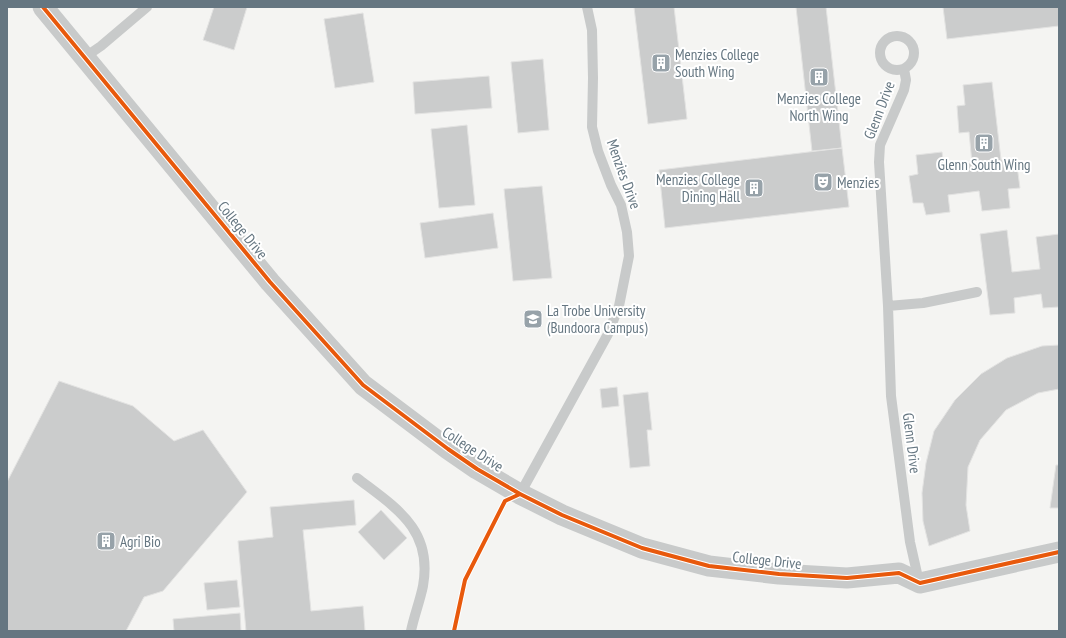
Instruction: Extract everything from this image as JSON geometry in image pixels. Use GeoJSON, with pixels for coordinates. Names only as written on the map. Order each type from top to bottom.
{"type":"FeatureCollection","features":[{"type":"Feature","properties":{"kind":"street","name":"College Drive"},"geometry":{"type":"LineString","coordinates":[[43,7],[270,282],[362,385],[477,469],[520,494],[562,515],[642,548],[709,566],[779,574],[847,578],[899,573],[920,583]]}},
{"type":"Feature","properties":{"kind":"street"},"geometry":{"type":"LineString","coordinates":[[920,583],[1059,552]]}},
{"type":"Feature","properties":{"kind":"lane"},"geometry":{"type":"LineString","coordinates":[[85,57],[147,7]]}},
{"type":"Feature","properties":{"kind":"lane","name":"Menzies Drive"},"geometry":{"type":"LineString","coordinates":[[520,494],[608,334],[619,306],[629,256],[628,232],[621,205],[611,185],[598,151],[592,127],[593,37],[587,7]]}},
{"type":"Feature","properties":{"kind":"lane","name":"Glenn Drive"},"geometry":{"type":"LineString","coordinates":[[904,69],[906,80],[904,90],[880,145],[879,162],[888,306],[891,396],[910,542],[920,583]]}},
{"type":"Feature","properties":{"kind":"lane"},"geometry":{"type":"LineString","coordinates":[[888,306],[923,302],[977,292]]}},
{"type":"Feature","properties":{"kind":"lane"},"geometry":{"type":"LineString","coordinates":[[357,478],[400,511],[418,536],[423,555],[424,573],[420,600],[411,631]]}},
{"type":"Feature","properties":{"kind":"building"},"geometry":{"type":"Polygon","coordinates":[[[214,7],[247,7],[234,50],[203,40],[214,7]]]}},
{"type":"Feature","properties":{"kind":"building","name":"Menzies College South Wing"},"geometry":{"type":"Polygon","coordinates":[[[634,7],[674,7],[687,119],[648,124],[634,7]]]}},
{"type":"Feature","properties":{"kind":"building","name":"Menzies College North Wing"},"geometry":{"type":"Polygon","coordinates":[[[796,7],[826,7],[842,148],[812,151],[796,7]]]}},
{"type":"Feature","properties":{"kind":"building"},"geometry":{"type":"Polygon","coordinates":[[[943,7],[1059,7],[1059,26],[947,39],[943,7]]]}},
{"type":"Feature","properties":{"kind":"building"},"geometry":{"type":"Polygon","coordinates":[[[363,13],[374,82],[335,88],[324,19],[363,13]]]}},
{"type":"Feature","properties":{"kind":"building"},"geometry":{"type":"Polygon","coordinates":[[[543,59],[549,130],[518,133],[511,62],[543,59]]]}},
{"type":"Feature","properties":{"kind":"building"},"geometry":{"type":"Polygon","coordinates":[[[489,76],[492,108],[415,114],[413,82],[489,76]]]}},
{"type":"Feature","properties":{"kind":"building","name":"Glenn South Wing"},"geometry":{"type":"Polygon","coordinates":[[[992,82],[1001,160],[1016,158],[1020,188],[1008,189],[1010,208],[982,211],[979,191],[948,195],[950,212],[926,215],[923,203],[913,203],[909,176],[918,174],[916,155],[942,152],[944,167],[972,163],[969,132],[959,133],[957,106],[965,105],[963,85],[992,82]]]}},
{"type":"Feature","properties":{"kind":"building"},"geometry":{"type":"Polygon","coordinates":[[[467,125],[475,205],[439,208],[431,129],[467,125]]]}},
{"type":"Feature","properties":{"kind":"building","name":"Menzies College Dining Hall"},"geometry":{"type":"Polygon","coordinates":[[[842,148],[849,207],[665,228],[659,170],[842,148]]]}},
{"type":"Feature","properties":{"kind":"building"},"geometry":{"type":"Polygon","coordinates":[[[542,186],[552,278],[513,281],[504,189],[542,186]]]}},
{"type":"Feature","properties":{"kind":"building"},"geometry":{"type":"Polygon","coordinates":[[[493,213],[498,248],[425,258],[420,223],[493,213]]]}},
{"type":"Feature","properties":{"kind":"building"},"geometry":{"type":"Polygon","coordinates":[[[1007,230],[1012,272],[1040,269],[1036,237],[1059,234],[1059,307],[1043,308],[1041,294],[1014,298],[1015,313],[990,315],[980,234],[1007,230]]]}},
{"type":"Feature","properties":{"kind":"building"},"geometry":{"type":"Polygon","coordinates":[[[1059,345],[1059,389],[1038,393],[1006,410],[980,440],[968,467],[966,505],[970,531],[929,546],[923,521],[922,493],[926,463],[934,431],[955,400],[981,374],[1007,358],[1042,346],[1059,345]]]}},
{"type":"Feature","properties":{"kind":"building","name":"Agri Bio"},"geometry":{"type":"Polygon","coordinates":[[[59,381],[133,406],[174,441],[203,430],[247,492],[163,591],[144,597],[126,631],[7,631],[7,482],[59,381]]]}},
{"type":"Feature","properties":{"kind":"building"},"geometry":{"type":"Polygon","coordinates":[[[617,387],[619,406],[602,408],[600,389],[617,387]]]}},
{"type":"Feature","properties":{"kind":"building"},"geometry":{"type":"Polygon","coordinates":[[[648,392],[652,430],[647,430],[650,466],[630,468],[623,395],[648,392]]]}},
{"type":"Feature","properties":{"kind":"building"},"geometry":{"type":"Polygon","coordinates":[[[1056,465],[1059,465],[1059,508],[1050,508],[1056,465]]]}},
{"type":"Feature","properties":{"kind":"building"},"geometry":{"type":"Polygon","coordinates":[[[354,500],[356,525],[303,530],[311,611],[363,606],[365,631],[246,631],[238,541],[273,537],[270,507],[354,500]]]}},
{"type":"Feature","properties":{"kind":"building"},"geometry":{"type":"Polygon","coordinates":[[[381,510],[407,538],[384,560],[358,532],[381,510]]]}},
{"type":"Feature","properties":{"kind":"building"},"geometry":{"type":"Polygon","coordinates":[[[237,580],[240,607],[207,610],[204,583],[237,580]]]}},
{"type":"Feature","properties":{"kind":"building"},"geometry":{"type":"Polygon","coordinates":[[[240,613],[241,631],[174,631],[173,619],[240,613]]]}},
{"type":"Feature","properties":{"kind":"cycle path"},"geometry":{"type":"LineString","coordinates":[[43,7],[270,282],[363,385],[448,449],[477,469],[520,494],[562,515],[642,548],[709,566],[779,574],[847,578],[899,573],[920,583],[1059,552]]}},
{"type":"Feature","properties":{"kind":"cycle path"},"geometry":{"type":"LineString","coordinates":[[454,631],[465,580],[505,501],[520,494]]}},
{"type":"Feature","properties":{"kind":"place","name":"Menzies College South Wing"},"geometry":{"type":"Point","coordinates":[661,63]}},
{"type":"Feature","properties":{"kind":"place","name":"Menzies College North Wing"},"geometry":{"type":"Point","coordinates":[819,77]}},
{"type":"Feature","properties":{"kind":"place","name":"Glenn South Wing"},"geometry":{"type":"Point","coordinates":[984,143]}},
{"type":"Feature","properties":{"kind":"place","name":"Menzies"},"geometry":{"type":"Point","coordinates":[823,182]}},
{"type":"Feature","properties":{"kind":"place","name":"Menzies College Dining Hall"},"geometry":{"type":"Point","coordinates":[754,188]}},
{"type":"Feature","properties":{"kind":"place","name":"La Trobe University (Bundoora Campus)"},"geometry":{"type":"Point","coordinates":[533,319]}},
{"type":"Feature","properties":{"kind":"place","name":"Agri Bio"},"geometry":{"type":"Point","coordinates":[106,541]}}]}
